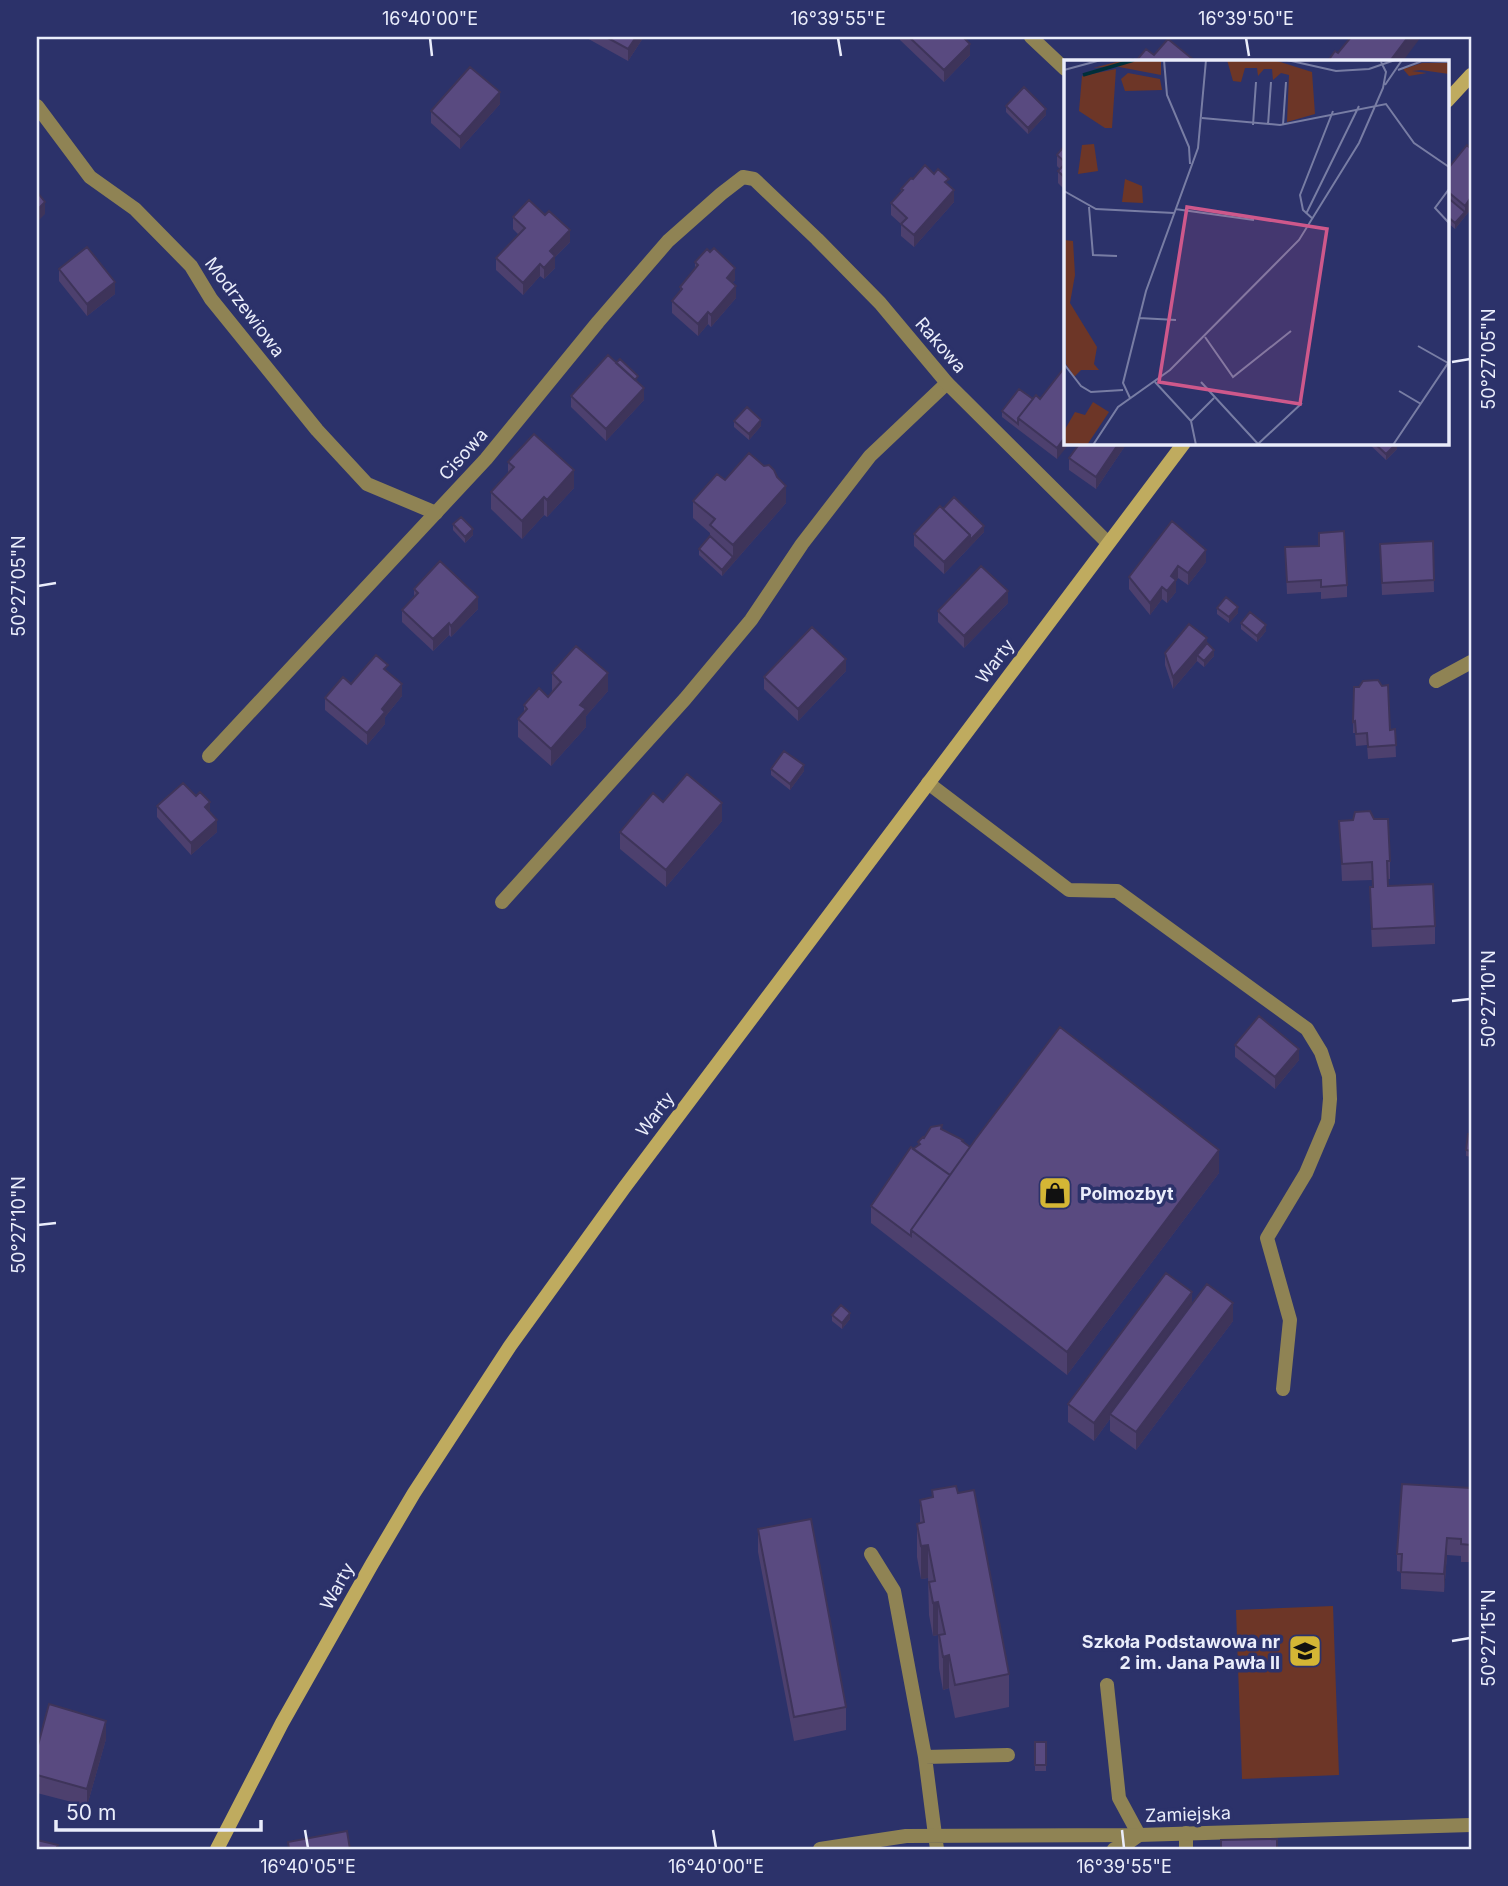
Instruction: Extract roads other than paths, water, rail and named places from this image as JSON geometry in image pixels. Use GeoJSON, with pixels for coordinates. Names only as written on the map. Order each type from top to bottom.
{"type":"FeatureCollection","features":[{"type":"Feature","properties":{"kind":"main road"},"geometry":{"type":"LineString","coordinates":[[1448,101],[1471,75]]}},
{"type":"Feature","properties":{"kind":"main road","name":"Warty"},"geometry":{"type":"LineString","coordinates":[[217,1849],[282,1723],[372,1564],[414,1493],[510,1346],[624,1188],[1183,444]]}},
{"type":"Feature","properties":{"kind":"street"},"geometry":{"type":"LineString","coordinates":[[1031,37],[1064,68]]}},
{"type":"Feature","properties":{"kind":"street","name":"Modrzewiowa"},"geometry":{"type":"LineString","coordinates":[[37,106],[90,177],[135,209],[191,266],[211,299],[301,410],[367,484],[436,513]]}},
{"type":"Feature","properties":{"kind":"street","name":"Cisowa"},"geometry":{"type":"LineString","coordinates":[[209,756],[486,459],[668,241],[743,177]]}},
{"type":"Feature","properties":{"kind":"street","name":"Rakowa"},"geometry":{"type":"LineString","coordinates":[[743,177],[754,179],[817,239],[880,303],[947,383],[1108,543]]}},
{"type":"Feature","properties":{"kind":"street"},"geometry":{"type":"LineString","coordinates":[[502,902],[685,699],[751,620],[802,544],[870,456],[947,383]]}},
{"type":"Feature","properties":{"kind":"street"},"geometry":{"type":"LineString","coordinates":[[1436,681],[1471,662]]}},
{"type":"Feature","properties":{"kind":"street"},"geometry":{"type":"LineString","coordinates":[[928,783],[1069,890],[1117,891],[1307,1029],[1321,1052],[1329,1076],[1331,1099],[1328,1121],[1306,1173],[1268,1238],[1290,1320],[1283,1390]]}},
{"type":"Feature","properties":{"kind":"street"},"geometry":{"type":"LineString","coordinates":[[871,1554],[894,1591],[925,1757],[936,1842]]}},
{"type":"Feature","properties":{"kind":"street"},"geometry":{"type":"LineString","coordinates":[[1107,1685],[1119,1798],[1139,1835],[1114,1849]]}},
{"type":"Feature","properties":{"kind":"street"},"geometry":{"type":"LineString","coordinates":[[925,1757],[1008,1755]]}},
{"type":"Feature","properties":{"kind":"street","name":"Zamiejska"},"geometry":{"type":"LineString","coordinates":[[820,1849],[906,1836],[936,1842],[1471,1825]]}},
{"type":"Feature","properties":{"kind":"street"},"geometry":{"type":"LineString","coordinates":[[1186,1833],[1186,1849]]}},
{"type":"Feature","properties":{"kind":"place","name":"Polmozbyt"},"geometry":{"type":"Point","coordinates":[1055,1193]}},
{"type":"Feature","properties":{"kind":"place","name":"Szkoła Podstawowa nr 2 im. Jana Pawła II"},"geometry":{"type":"Point","coordinates":[1305,1651]}}]}
